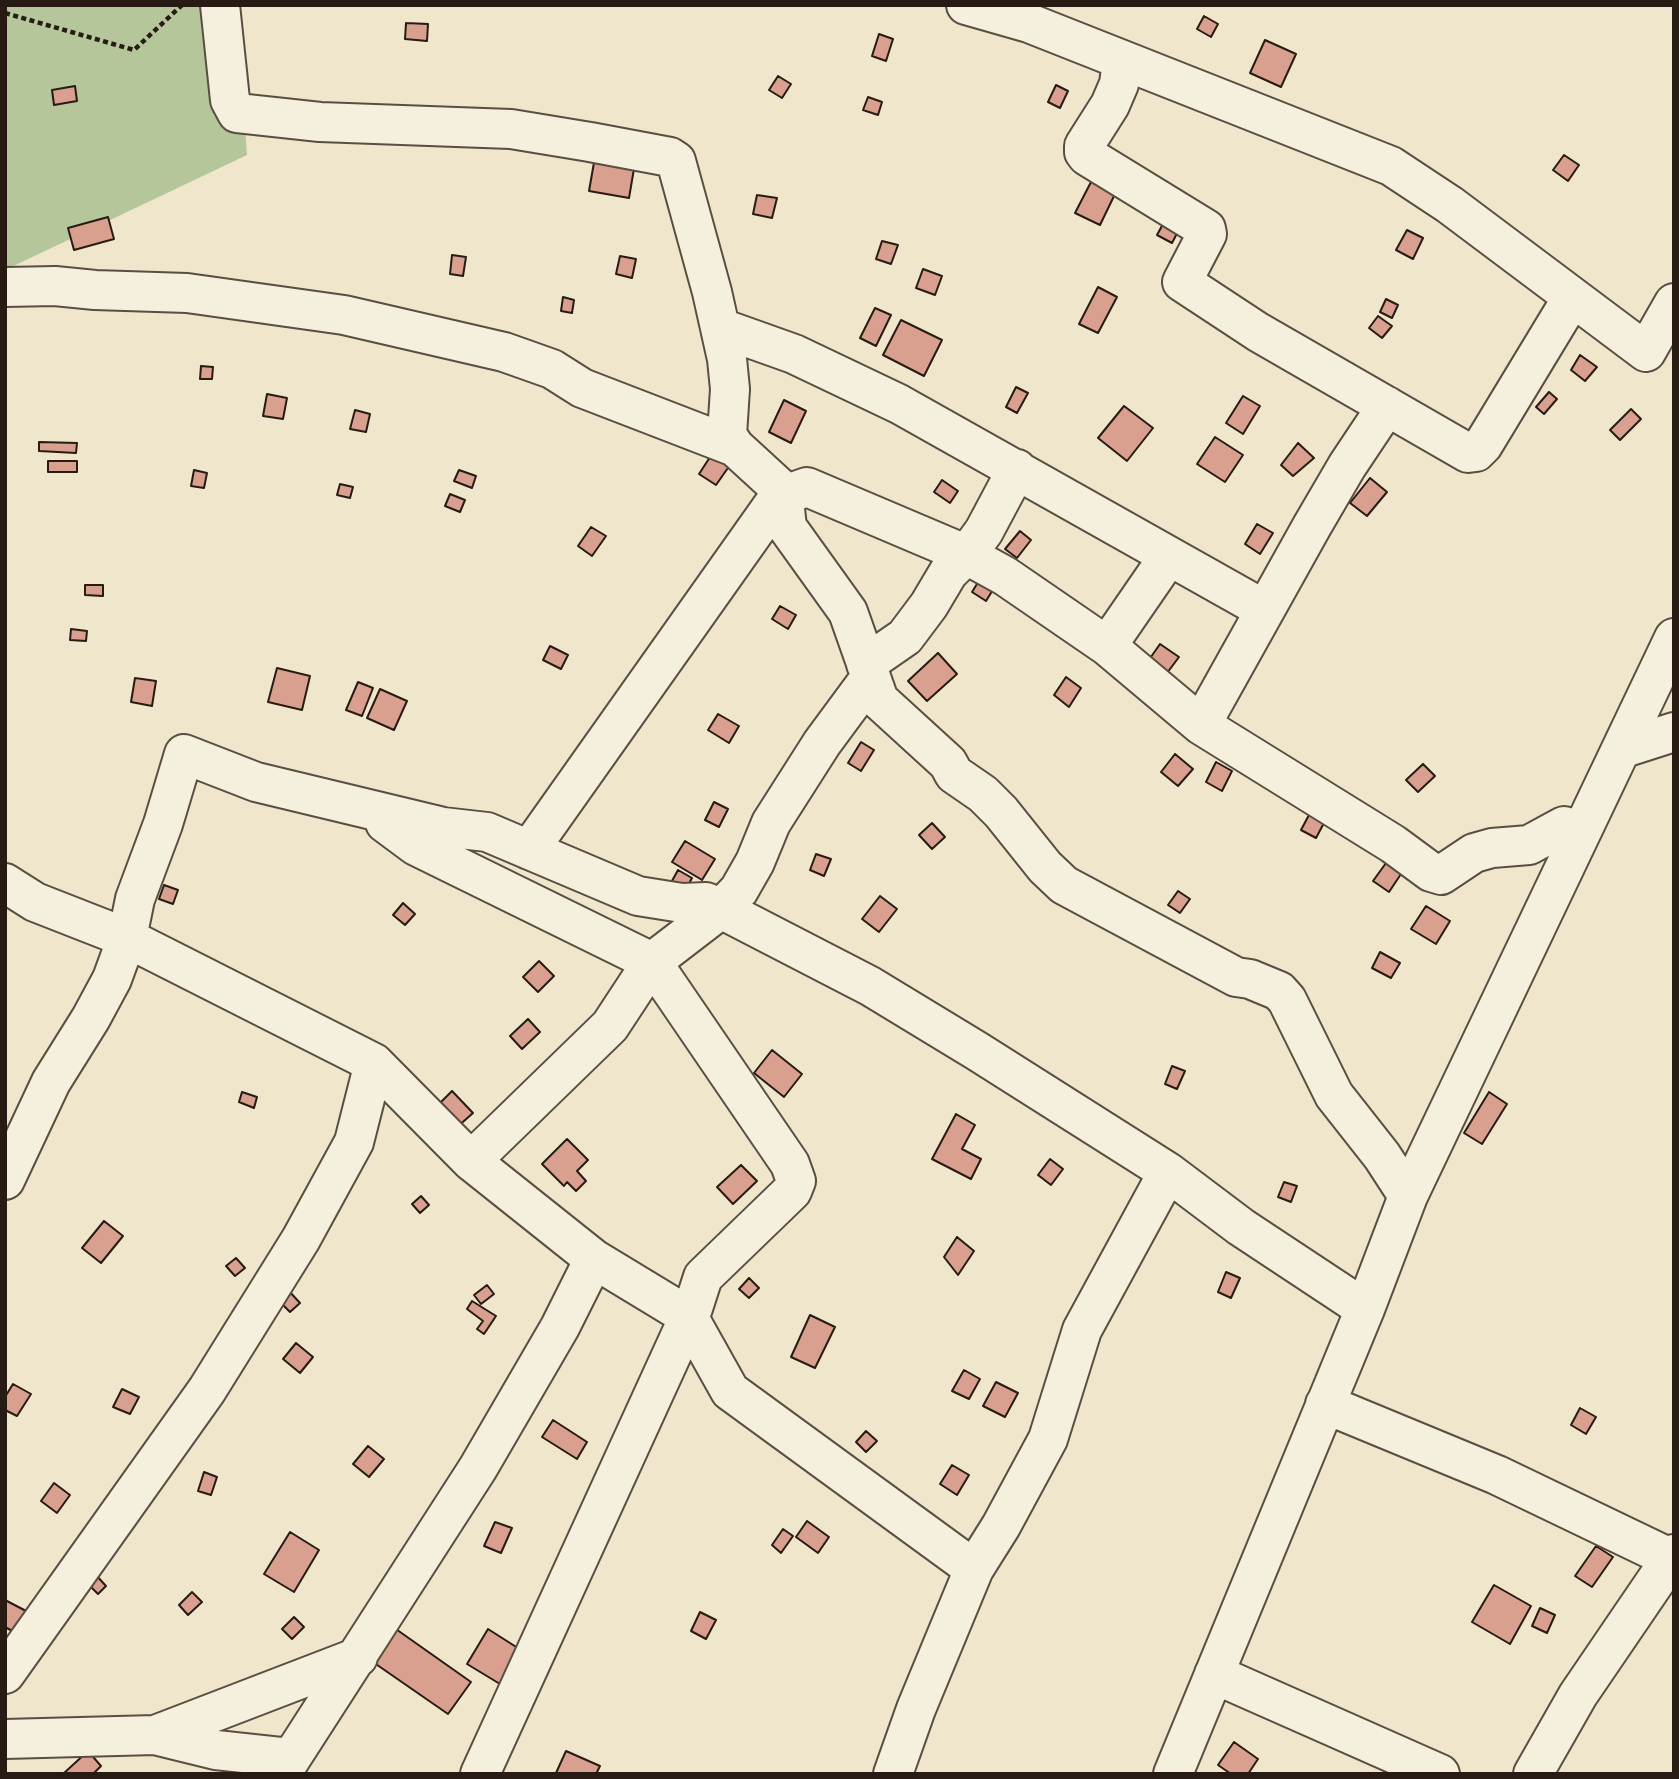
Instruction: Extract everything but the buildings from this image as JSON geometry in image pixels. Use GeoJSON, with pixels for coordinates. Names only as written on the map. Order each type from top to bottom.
{"type":"FeatureCollection","features":[{"type":"Feature","properties":{"kind":"street"},"geometry":{"type":"LineString","coordinates":[[220,5],[230,100],[237,113],[320,122],[511,129],[590,142],[676,161],[727,359],[730,389],[727,435],[735,447],[783,491],[793,492],[807,487],[815,489],[965,554],[1005,576],[1107,646],[1201,725],[1393,844],[1432,872],[1441,875],[1474,853],[1492,848],[1529,845],[1564,826],[1582,831]]}},
{"type":"Feature","properties":{"kind":"street"},"geometry":{"type":"LineString","coordinates":[[966,5],[1029,23],[1391,166],[1450,205],[1646,352],[1674,303]]}},
{"type":"Feature","properties":{"kind":"street"},"geometry":{"type":"LineString","coordinates":[[1122,60],[1119,84],[1110,106],[1084,146],[1084,152],[1206,229],[1207,234],[1182,282],[1258,332],[1468,453],[1476,452],[1572,298]]}},
{"type":"Feature","properties":{"kind":"street"},"geometry":{"type":"LineString","coordinates":[[5,287],[55,286],[187,293],[357,317],[505,352],[552,369],[582,388],[735,447]]}},
{"type":"Feature","properties":{"kind":"street"},"geometry":{"type":"LineString","coordinates":[[721,328],[794,354],[878,394],[1017,469],[1265,610]]}},
{"type":"Feature","properties":{"kind":"street"},"geometry":{"type":"LineString","coordinates":[[1201,725],[1347,466],[1387,406]]}},
{"type":"Feature","properties":{"kind":"street"},"geometry":{"type":"LineString","coordinates":[[471,1161],[610,1026],[652,962],[721,909],[739,890],[755,862],[771,823],[868,671],[905,637],[929,605],[947,573],[985,531],[1017,469]]}},
{"type":"Feature","properties":{"kind":"street"},"geometry":{"type":"LineString","coordinates":[[783,491],[787,527],[848,612],[880,700],[948,763],[954,774],[983,794],[1001,812],[1045,867],[1064,885],[1236,977],[1250,979],[1279,991],[1287,1000],[1334,1095],[1382,1156],[1408,1196]]}},
{"type":"Feature","properties":{"kind":"street"},"geometry":{"type":"LineString","coordinates":[[529,850],[783,491]]}},
{"type":"Feature","properties":{"kind":"street"},"geometry":{"type":"LineString","coordinates":[[1107,646],[1169,556]]}},
{"type":"Feature","properties":{"kind":"street"},"geometry":{"type":"LineString","coordinates":[[1173,1774],[1365,1309],[1408,1196],[1674,638]]}},
{"type":"Feature","properties":{"kind":"street"},"geometry":{"type":"LineString","coordinates":[[1621,749],[1674,732]]}},
{"type":"Feature","properties":{"kind":"street"},"geometry":{"type":"LineString","coordinates":[[5,1180],[51,1082],[92,1018],[112,978],[127,938],[135,899],[163,824],[184,754],[256,782],[443,827],[476,829],[638,896],[682,903],[706,902],[721,909],[870,986],[1168,1172],[1241,1227],[1365,1309]]}},
{"type":"Feature","properties":{"kind":"street"},"geometry":{"type":"LineString","coordinates":[[369,810],[416,846],[652,962],[790,1164],[796,1181],[792,1191],[703,1277],[693,1308],[480,1774]]}},
{"type":"Feature","properties":{"kind":"street"},"geometry":{"type":"LineString","coordinates":[[5,883],[35,902],[127,938],[374,1063],[471,1161],[594,1259],[688,1316],[730,1391],[974,1569]]}},
{"type":"Feature","properties":{"kind":"street"},"geometry":{"type":"LineString","coordinates":[[5,1674],[207,1390],[301,1239],[354,1142],[374,1063]]}},
{"type":"Feature","properties":{"kind":"street"},"geometry":{"type":"LineString","coordinates":[[893,1774],[916,1709],[974,1569],[1048,1439],[1082,1330],[1168,1172]]}},
{"type":"Feature","properties":{"kind":"street"},"geometry":{"type":"LineString","coordinates":[[5,1739],[155,1735],[286,1766],[478,1468],[560,1327],[594,1259]]}},
{"type":"Feature","properties":{"kind":"street"},"geometry":{"type":"LineString","coordinates":[[1325,1404],[1497,1475],[1673,1557],[1578,1695],[1533,1774]]}},
{"type":"Feature","properties":{"kind":"street"},"geometry":{"type":"LineString","coordinates":[[155,1735],[358,1657]]}},
{"type":"Feature","properties":{"kind":"street"},"geometry":{"type":"LineString","coordinates":[[1214,1674],[1440,1774]]}},
{"type":"Feature","properties":{"kind":"path"},"geometry":{"type":"LineString","coordinates":[[5,13],[134,50],[182,5]]}},
{"type":"Feature","properties":{"kind":"green space"},"geometry":{"type":"Polygon","coordinates":[[[5,5],[236,5],[247,155],[5,270],[5,5]]]}}]}
